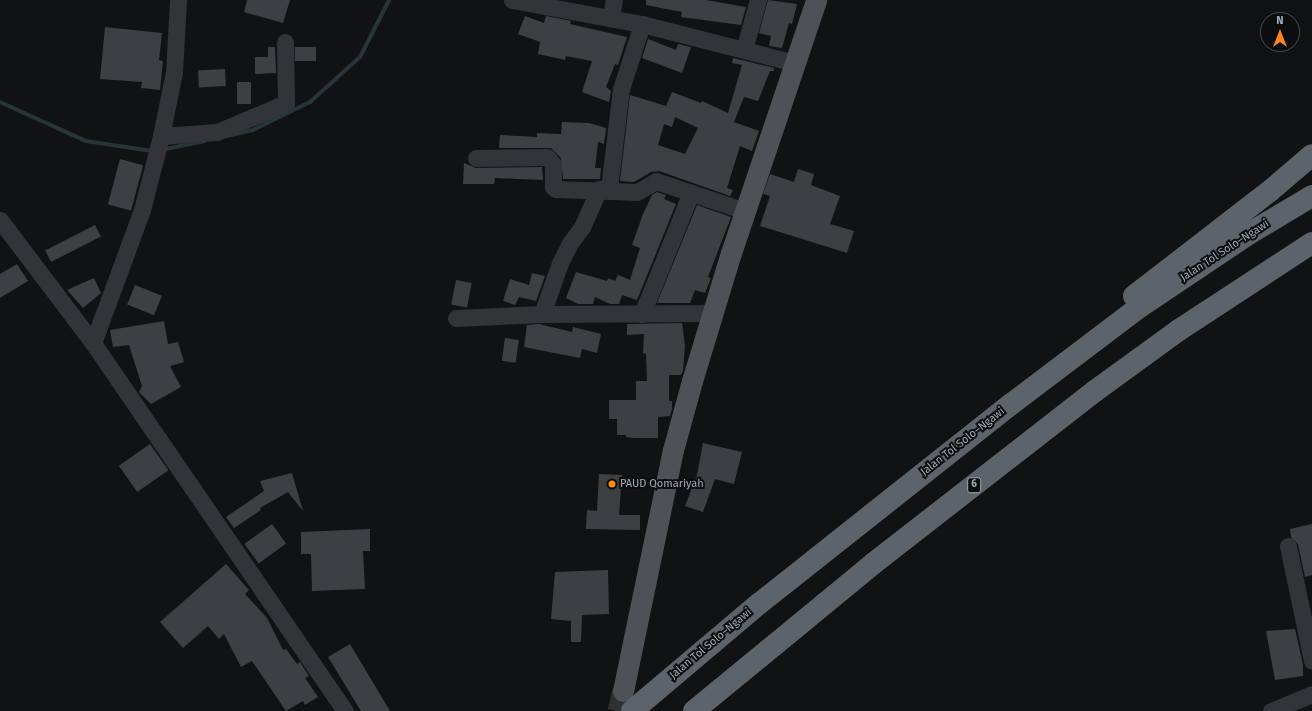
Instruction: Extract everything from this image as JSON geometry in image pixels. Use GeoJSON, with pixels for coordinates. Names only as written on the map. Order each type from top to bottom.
{"type":"FeatureCollection","features":[{"type":"Feature","properties":{"kind":"highway"},"geometry":{"type":"LineString","coordinates":[[1010,405],[1149,283],[1270,191],[1312,155]]}},
{"type":"Feature","properties":{"kind":"highway","name":"Jalan Tol Solo–Ngawi"},"geometry":{"type":"LineString","coordinates":[[632,711],[760,603],[1010,405],[1141,306],[1312,196]]}},
{"type":"Feature","properties":{"kind":"highway","name":"6"},"geometry":{"type":"LineString","coordinates":[[694,711],[874,563],[1095,391],[1179,330],[1264,272],[1312,243]]}},
{"type":"Feature","properties":{"kind":"highway"},"geometry":{"type":"LineString","coordinates":[[1264,272],[1312,249]]}},
{"type":"Feature","properties":{"kind":"main road"},"geometry":{"type":"LineString","coordinates":[[623,691],[673,450],[745,211],[816,0]]}},
{"type":"Feature","properties":{"kind":"street"},"geometry":{"type":"LineString","coordinates":[[93,343],[142,210],[161,138],[174,72],[178,0]]}},
{"type":"Feature","properties":{"kind":"street"},"geometry":{"type":"LineString","coordinates":[[512,0],[642,24],[795,63]]}},
{"type":"Feature","properties":{"kind":"street"},"geometry":{"type":"LineString","coordinates":[[611,18],[614,0]]}},
{"type":"Feature","properties":{"kind":"street"},"geometry":{"type":"LineString","coordinates":[[744,50],[758,0]]}},
{"type":"Feature","properties":{"kind":"street"},"geometry":{"type":"LineString","coordinates":[[542,314],[560,263],[570,243],[582,227],[604,189],[621,89],[642,24]]}},
{"type":"Feature","properties":{"kind":"street"},"geometry":{"type":"LineString","coordinates":[[161,138],[200,136],[217,132],[286,103],[284,42]]}},
{"type":"Feature","properties":{"kind":"street"},"geometry":{"type":"LineString","coordinates":[[476,158],[547,157],[553,164],[553,186],[556,189],[604,189],[637,192],[656,181],[745,211]]}},
{"type":"Feature","properties":{"kind":"street"},"geometry":{"type":"LineString","coordinates":[[642,314],[691,193]]}},
{"type":"Feature","properties":{"kind":"street"},"geometry":{"type":"LineString","coordinates":[[0,220],[93,343],[345,711]]}},
{"type":"Feature","properties":{"kind":"street"},"geometry":{"type":"LineString","coordinates":[[456,318],[542,314],[714,313]]}},
{"type":"Feature","properties":{"kind":"street"},"geometry":{"type":"LineString","coordinates":[[1288,546],[1312,661]]}},
{"type":"Feature","properties":{"kind":"street"},"geometry":{"type":"LineString","coordinates":[[1271,711],[1312,694]]}},
{"type":"Feature","properties":{"kind":"building"},"geometry":{"type":"Polygon","coordinates":[[[247,0],[290,0],[283,23],[244,12],[247,0]]]}},
{"type":"Feature","properties":{"kind":"building"},"geometry":{"type":"Polygon","coordinates":[[[646,0],[706,0],[746,7],[741,25],[681,17],[682,12],[646,5],[646,0]]]}},
{"type":"Feature","properties":{"kind":"building"},"geometry":{"type":"Polygon","coordinates":[[[768,0],[797,4],[792,24],[789,23],[782,48],[769,46],[771,36],[759,33],[768,0]]]}},
{"type":"Feature","properties":{"kind":"building"},"geometry":{"type":"Polygon","coordinates":[[[525,16],[544,23],[546,16],[571,21],[570,24],[627,37],[618,65],[615,64],[606,87],[611,91],[609,102],[582,92],[592,61],[566,56],[565,60],[538,54],[540,42],[518,34],[525,16]]]}},
{"type":"Feature","properties":{"kind":"building"},"geometry":{"type":"Polygon","coordinates":[[[105,27],[162,33],[159,60],[163,61],[160,90],[141,88],[142,82],[100,79],[105,27]]]}},
{"type":"Feature","properties":{"kind":"building"},"geometry":{"type":"Polygon","coordinates":[[[648,39],[676,50],[678,44],[691,47],[682,73],[642,58],[648,39]]]}},
{"type":"Feature","properties":{"kind":"building"},"geometry":{"type":"Polygon","coordinates":[[[268,47],[275,47],[276,73],[255,74],[255,57],[268,57],[268,47]]]}},
{"type":"Feature","properties":{"kind":"building"},"geometry":{"type":"Polygon","coordinates":[[[295,47],[316,47],[316,61],[295,61],[295,47]]]}},
{"type":"Feature","properties":{"kind":"building"},"geometry":{"type":"Polygon","coordinates":[[[733,58],[774,68],[774,71],[770,71],[758,101],[744,97],[734,122],[759,131],[752,151],[740,146],[727,188],[733,190],[730,196],[659,171],[651,172],[634,182],[620,181],[630,95],[666,106],[672,92],[701,103],[702,101],[728,113],[742,65],[732,63],[733,58]],[[675,117],[672,127],[664,124],[658,145],[685,154],[698,128],[675,117]]]}},
{"type":"Feature","properties":{"kind":"building"},"geometry":{"type":"Polygon","coordinates":[[[225,69],[226,86],[199,87],[198,70],[225,69]]]}},
{"type":"Feature","properties":{"kind":"building"},"geometry":{"type":"Polygon","coordinates":[[[237,82],[251,82],[251,104],[237,104],[237,82]]]}},
{"type":"Feature","properties":{"kind":"building"},"geometry":{"type":"Polygon","coordinates":[[[562,122],[589,123],[606,128],[604,144],[598,142],[595,168],[601,168],[600,179],[563,179],[561,158],[551,148],[499,148],[500,135],[537,137],[537,133],[561,134],[562,122]]]}},
{"type":"Feature","properties":{"kind":"building"},"geometry":{"type":"Polygon","coordinates":[[[120,159],[143,165],[131,211],[108,204],[120,159]]]}},
{"type":"Feature","properties":{"kind":"building"},"geometry":{"type":"Polygon","coordinates":[[[464,163],[476,168],[542,167],[543,180],[495,178],[494,184],[463,184],[464,163]]]}},
{"type":"Feature","properties":{"kind":"building"},"geometry":{"type":"Polygon","coordinates":[[[798,169],[814,174],[811,185],[840,196],[830,224],[854,231],[847,253],[760,226],[770,196],[763,194],[770,174],[794,182],[798,169]]]}},
{"type":"Feature","properties":{"kind":"building"},"geometry":{"type":"Polygon","coordinates":[[[657,192],[666,195],[664,199],[676,204],[637,300],[622,295],[619,304],[610,304],[595,297],[593,304],[578,304],[566,298],[576,272],[607,281],[608,278],[615,281],[618,275],[630,280],[640,248],[632,245],[643,214],[652,195],[657,192]]]}},
{"type":"Feature","properties":{"kind":"building"},"geometry":{"type":"Polygon","coordinates":[[[697,205],[731,217],[708,277],[711,278],[705,293],[695,290],[690,303],[657,303],[697,205]]]}},
{"type":"Feature","properties":{"kind":"building"},"geometry":{"type":"Polygon","coordinates":[[[95,225],[101,237],[51,262],[45,250],[95,225]]]}},
{"type":"Feature","properties":{"kind":"building"},"geometry":{"type":"Polygon","coordinates":[[[17,264],[28,281],[0,298],[0,274],[17,264]]]}},
{"type":"Feature","properties":{"kind":"building"},"geometry":{"type":"Polygon","coordinates":[[[532,273],[545,276],[536,301],[519,297],[515,305],[503,301],[510,279],[529,285],[532,273]]]}},
{"type":"Feature","properties":{"kind":"building"},"geometry":{"type":"Polygon","coordinates":[[[94,278],[101,293],[83,308],[67,290],[94,278]]]}},
{"type":"Feature","properties":{"kind":"building"},"geometry":{"type":"Polygon","coordinates":[[[456,280],[472,283],[467,308],[451,305],[456,280]]]}},
{"type":"Feature","properties":{"kind":"building"},"geometry":{"type":"Polygon","coordinates":[[[135,285],[162,296],[154,315],[127,304],[135,285]]]}},
{"type":"Feature","properties":{"kind":"building"},"geometry":{"type":"Polygon","coordinates":[[[164,321],[168,344],[178,342],[184,362],[170,366],[181,387],[151,404],[139,392],[142,386],[129,345],[113,347],[110,330],[164,321]]]}},
{"type":"Feature","properties":{"kind":"building"},"geometry":{"type":"Polygon","coordinates":[[[682,323],[685,346],[683,371],[681,375],[669,375],[669,401],[672,401],[672,409],[670,416],[658,417],[658,438],[633,438],[626,437],[626,435],[617,435],[617,419],[609,419],[609,400],[636,400],[636,381],[647,381],[646,354],[643,353],[644,334],[627,335],[627,324],[682,323]]]}},
{"type":"Feature","properties":{"kind":"building"},"geometry":{"type":"Polygon","coordinates":[[[539,324],[572,332],[573,327],[601,334],[597,353],[582,349],[580,358],[524,347],[527,325],[539,324]]]}},
{"type":"Feature","properties":{"kind":"building"},"geometry":{"type":"Polygon","coordinates":[[[505,338],[519,340],[516,363],[502,361],[505,338]]]}},
{"type":"Feature","properties":{"kind":"building"},"geometry":{"type":"Polygon","coordinates":[[[703,443],[742,452],[734,484],[715,479],[703,512],[685,506],[697,475],[703,443]]]}},
{"type":"Feature","properties":{"kind":"building"},"geometry":{"type":"Polygon","coordinates":[[[150,444],[168,470],[137,492],[119,466],[150,444]]]}},
{"type":"Feature","properties":{"kind":"building"},"geometry":{"type":"Polygon","coordinates":[[[292,473],[303,511],[288,492],[260,508],[261,510],[234,528],[226,517],[264,491],[260,481],[292,473]]]}},
{"type":"Feature","properties":{"kind":"building"},"geometry":{"type":"Polygon","coordinates":[[[599,474],[622,475],[619,515],[640,515],[640,530],[586,529],[587,510],[597,511],[599,474]]]}},
{"type":"Feature","properties":{"kind":"building"},"geometry":{"type":"Polygon","coordinates":[[[272,524],[286,543],[259,563],[244,544],[272,524]]]}},
{"type":"Feature","properties":{"kind":"building"},"geometry":{"type":"Polygon","coordinates":[[[1312,524],[1312,575],[1305,577],[1298,544],[1291,537],[1290,529],[1312,524]]]}},
{"type":"Feature","properties":{"kind":"building"},"geometry":{"type":"Polygon","coordinates":[[[370,529],[370,551],[363,551],[365,589],[312,591],[311,554],[301,554],[301,532],[370,529]]]}},
{"type":"Feature","properties":{"kind":"building"},"geometry":{"type":"Polygon","coordinates":[[[226,564],[249,590],[245,594],[267,618],[283,650],[286,649],[297,664],[300,662],[309,676],[305,678],[318,697],[305,705],[303,701],[286,711],[252,661],[241,667],[224,634],[219,639],[208,626],[183,648],[160,622],[226,564]]]}},
{"type":"Feature","properties":{"kind":"building"},"geometry":{"type":"Polygon","coordinates":[[[608,570],[609,614],[582,615],[581,642],[571,642],[571,621],[551,619],[555,572],[608,570]]]}},
{"type":"Feature","properties":{"kind":"building"},"geometry":{"type":"Polygon","coordinates":[[[1295,629],[1303,665],[1303,676],[1275,680],[1266,631],[1295,629]]]}},
{"type":"Feature","properties":{"kind":"building"},"geometry":{"type":"Polygon","coordinates":[[[350,644],[390,711],[361,711],[328,657],[350,644]]]}},
{"type":"Feature","properties":{"kind":"waterway"},"geometry":{"type":"LineString","coordinates":[[227,136],[253,130],[310,102],[360,57],[389,0]]}},
{"type":"Feature","properties":{"kind":"waterway"},"geometry":{"type":"LineString","coordinates":[[0,102],[86,141],[152,151]]}},
{"type":"Feature","properties":{"kind":"waterway"},"geometry":{"type":"LineString","coordinates":[[161,150],[205,141]]}},
{"type":"Feature","properties":{"kind":"tunnel"},"geometry":{"type":"LineString","coordinates":[[618,711],[623,691]]}},
{"type":"Feature","properties":{"kind":"place","name":"PAUD Qomariyah"},"geometry":{"type":"Point","coordinates":[612,484]}}]}
